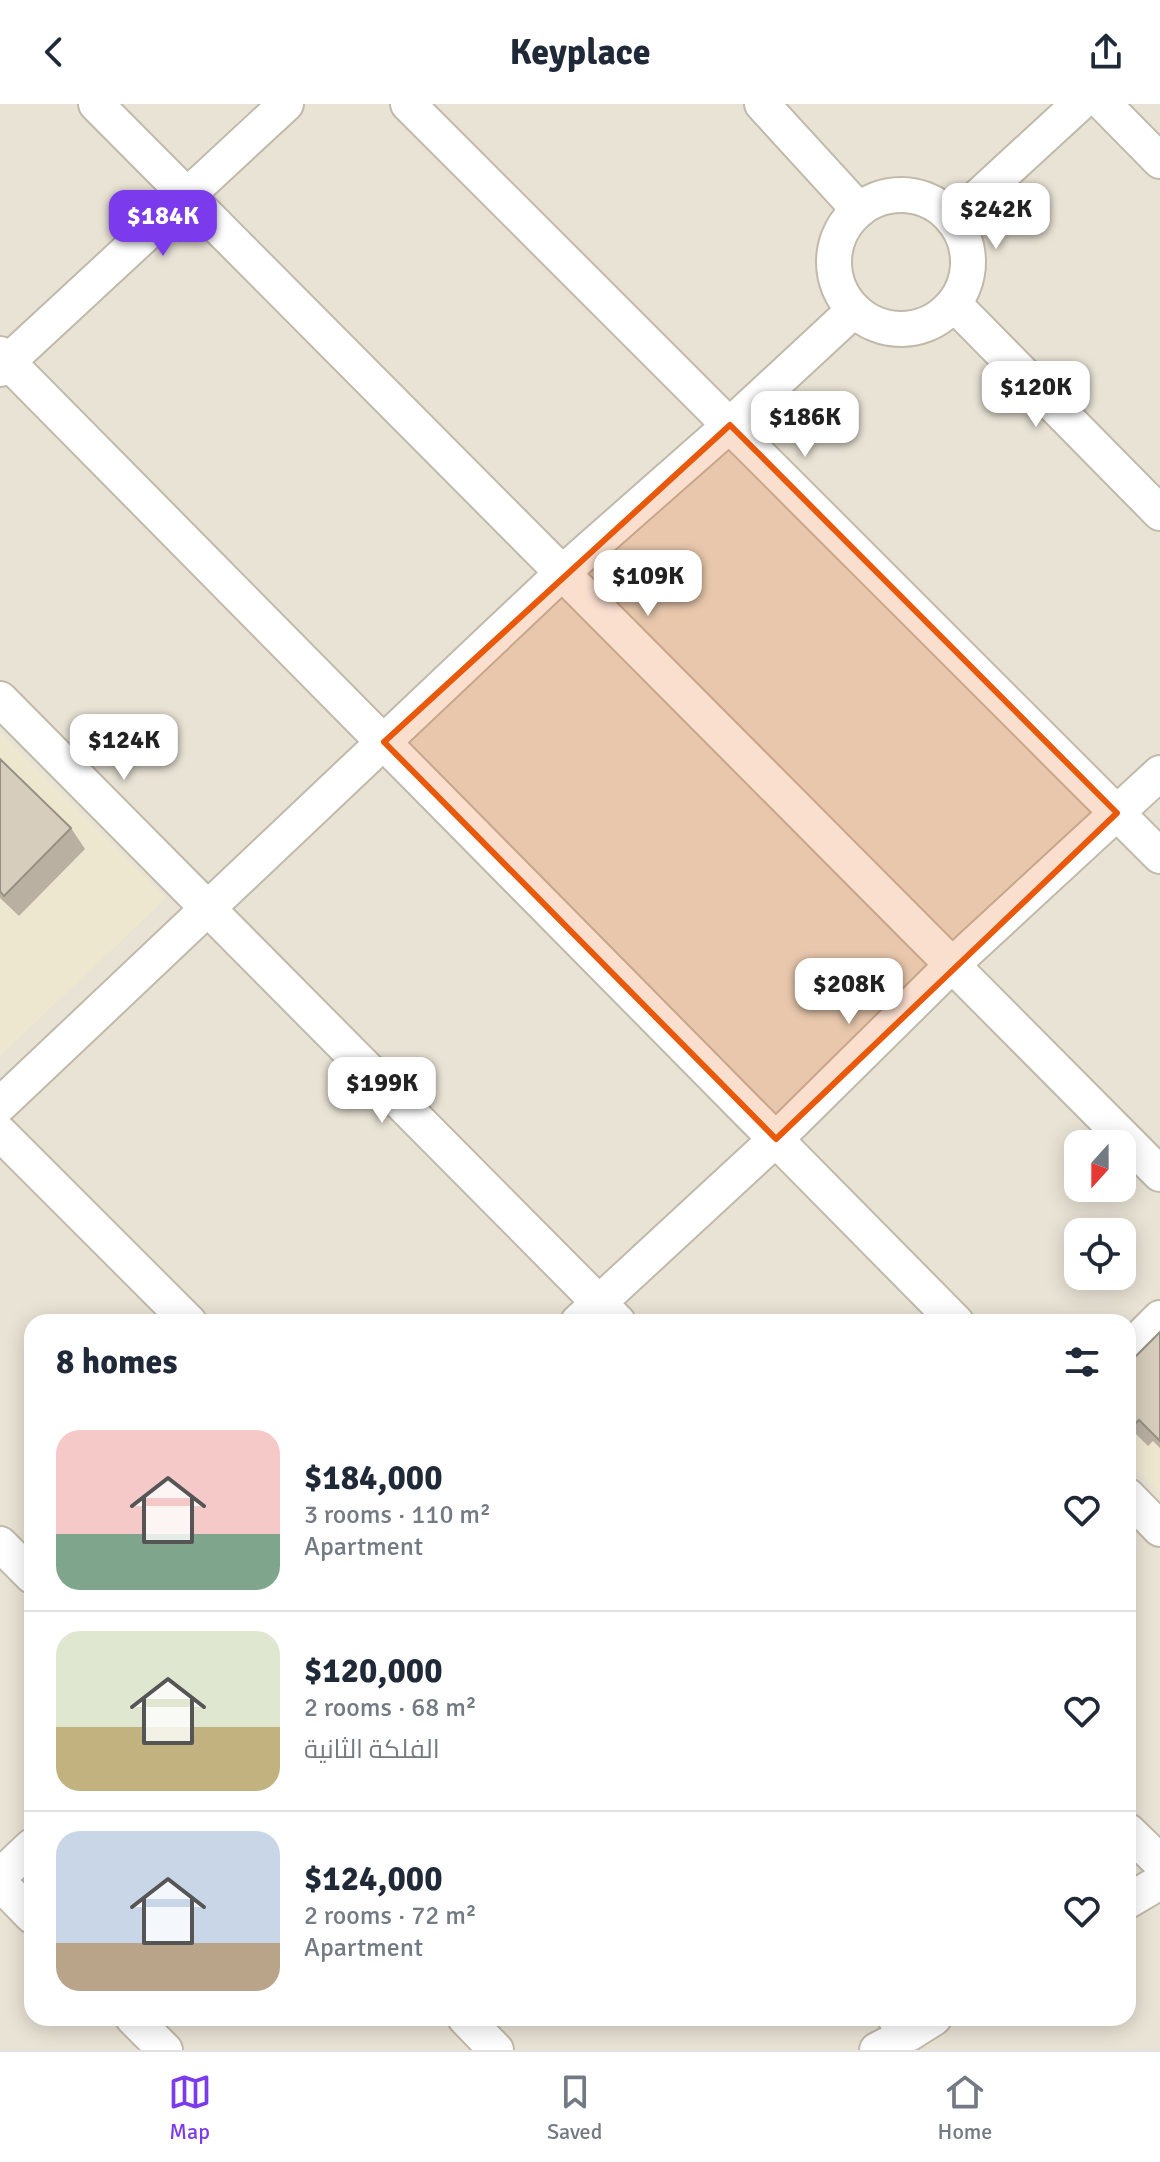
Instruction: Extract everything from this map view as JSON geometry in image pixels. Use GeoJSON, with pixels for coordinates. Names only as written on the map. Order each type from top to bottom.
{"type":"FeatureCollection","features":[{"type":"Feature","properties":{"kind":"street"},"geometry":{"type":"LineString","coordinates":[[96,104],[1160,1174]]}},
{"type":"Feature","properties":{"kind":"street"},"geometry":{"type":"LineString","coordinates":[[286,104],[3,361],[948,1314]]}},
{"type":"Feature","properties":{"kind":"street"},"geometry":{"type":"LineString","coordinates":[[408,104],[1160,856]]}},
{"type":"Feature","properties":{"kind":"street"},"geometry":{"type":"LineString","coordinates":[[762,104],[859,210]]}},
{"type":"Feature","properties":{"kind":"street"},"geometry":{"type":"LineString","coordinates":[[953,220],[1079,104]]}},
{"type":"Feature","properties":{"kind":"street"},"geometry":{"type":"LineString","coordinates":[[1104,104],[1160,161]]}},
{"type":"Feature","properties":{"kind":"street"},"geometry":{"type":"LineString","coordinates":[[897,195],[919,198],[938,206],[953,220],[965,240],[969,262],[965,284],[954,304],[938,319],[917,328],[894,329],[872,323],[854,310],[841,292],[834,270],[835,248],[844,227],[859,210],[877,199],[897,195]]}},
{"type":"Feature","properties":{"kind":"street"},"geometry":{"type":"LineString","coordinates":[[954,304],[1160,513]]}},
{"type":"Feature","properties":{"kind":"street"},"geometry":{"type":"LineString","coordinates":[[0,1105],[562,573],[730,425],[854,310]]}},
{"type":"Feature","properties":{"kind":"street"},"geometry":{"type":"LineString","coordinates":[[0,699],[207,907],[597,1314]]}},
{"type":"Feature","properties":{"kind":"street"},"geometry":{"type":"LineString","coordinates":[[599,1314],[952,965],[1160,773]]}},
{"type":"Feature","properties":{"kind":"street"},"geometry":{"type":"LineString","coordinates":[[0,1133],[181,1314]]}},
{"type":"Feature","properties":{"kind":"street"},"geometry":{"type":"LineString","coordinates":[[1136,1342],[1160,1318]]}},
{"type":"Feature","properties":{"kind":"street"},"geometry":{"type":"LineString","coordinates":[[1136,1504],[1160,1529]]}},
{"type":"Feature","properties":{"kind":"street"},"geometry":{"type":"LineString","coordinates":[[0,1544],[24,1568]]}},
{"type":"Feature","properties":{"kind":"street"},"geometry":{"type":"LineString","coordinates":[[1136,1840],[1159,1865],[1136,1892]]}},
{"type":"Feature","properties":{"kind":"street"},"geometry":{"type":"LineString","coordinates":[[0,1876],[24,1854]]}},
{"type":"Feature","properties":{"kind":"street"},"geometry":{"type":"LineString","coordinates":[[0,1883],[24,1908]]}},
{"type":"Feature","properties":{"kind":"street"},"geometry":{"type":"LineString","coordinates":[[141,2026],[165,2050]]}},
{"type":"Feature","properties":{"kind":"street"},"geometry":{"type":"LineString","coordinates":[[473,2026],[496,2050]]}},
{"type":"Feature","properties":{"kind":"street"},"geometry":{"type":"LineString","coordinates":[[877,2050],[909,2026]]}},
{"type":"Feature","properties":{"kind":"highlighted area"},"geometry":{"type":"Polygon","coordinates":[[[730,425],[1117,813],[776,1139],[384,742],[730,425]]]}},
{"type":"Feature","properties":{"kind":"shaded area"},"geometry":{"type":"Polygon","coordinates":[[[0,104],[1160,104],[1160,2050],[0,2050],[0,104]]]}},
{"type":"Feature","properties":{"kind":"shaded area"},"geometry":{"type":"Polygon","coordinates":[[[0,732],[166,898],[0,1056],[0,732]]]}},
{"type":"Feature","properties":{"kind":"shaded area"},"geometry":{"type":"Polygon","coordinates":[[[1160,1351],[1160,1493],[1136,1470],[1136,1374],[1160,1351]]]}},
{"type":"Feature","properties":{"kind":"building"},"geometry":{"type":"Polygon","coordinates":[[[0,759],[71,828],[4,896],[0,891],[0,759]]]}},
{"type":"Feature","properties":{"kind":"building"},"geometry":{"type":"Polygon","coordinates":[[[1160,1332],[1160,1441],[1139,1420],[1136,1423],[1136,1356],[1160,1332]]]}}]}
